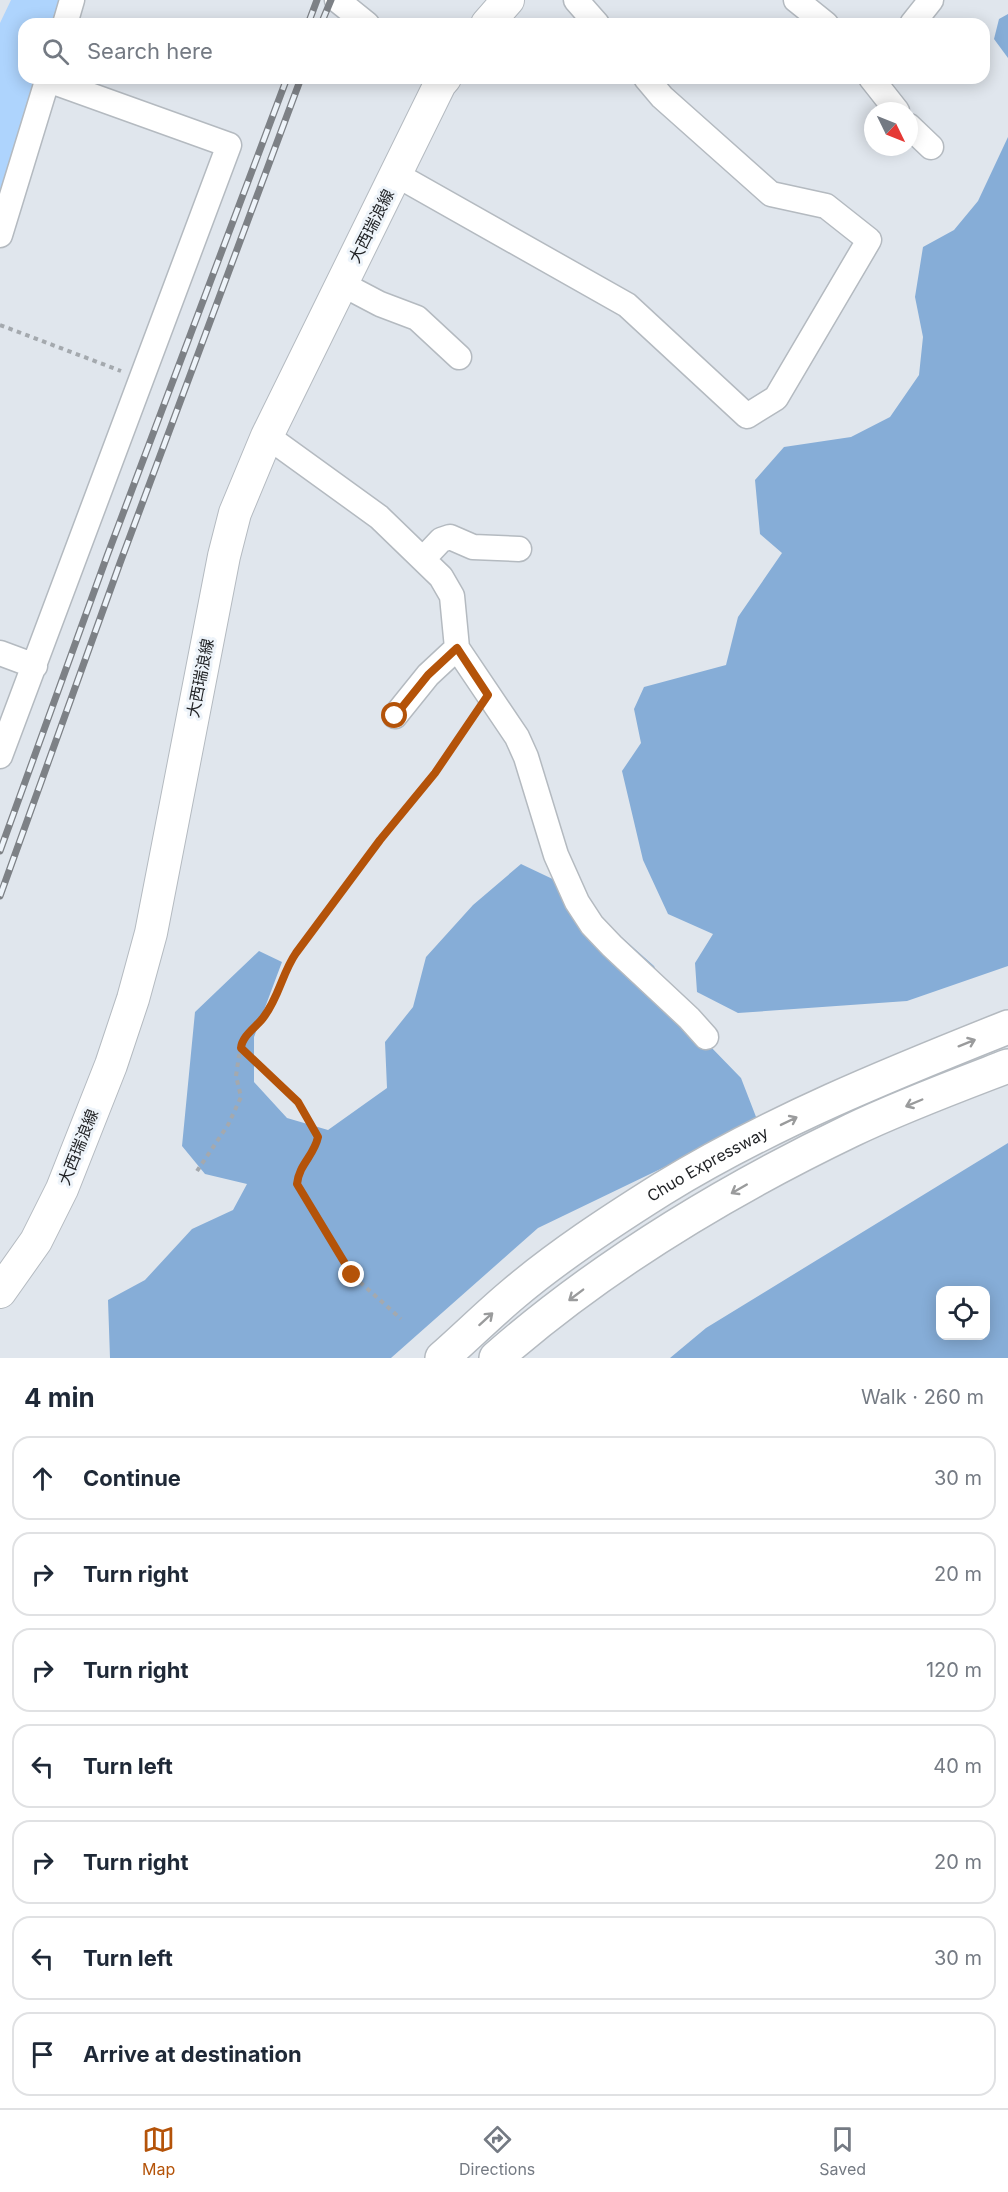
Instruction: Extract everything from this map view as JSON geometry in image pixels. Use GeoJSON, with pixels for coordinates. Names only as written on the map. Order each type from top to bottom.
{"type":"FeatureCollection","features":[{"type":"Feature","properties":{"kind":"highway","name":"Chuo Expressway"},"geometry":{"type":"LineString","coordinates":[[442,1358],[514,1293],[586,1239],[662,1189],[736,1147],[840,1096],[1008,1027]]}},
{"type":"Feature","properties":{"kind":"highway"},"geometry":{"type":"LineString","coordinates":[[496,1358],[527,1330],[610,1269],[682,1221],[753,1180],[853,1130],[1008,1066]]}},
{"type":"Feature","properties":{"kind":"main road"},"geometry":{"type":"LineString","coordinates":[[492,18],[508,0]]}},
{"type":"Feature","properties":{"kind":"main road","name":"大西瑞浪線"},"geometry":{"type":"LineString","coordinates":[[0,1292],[36,1241],[62,1189],[111,1065],[133,999],[151,933],[226,545],[235,513],[267,436],[397,175],[437,84]]}},
{"type":"Feature","properties":{"kind":"street"},"geometry":{"type":"LineString","coordinates":[[67,18],[72,0]]}},
{"type":"Feature","properties":{"kind":"street"},"geometry":{"type":"LineString","coordinates":[[337,0],[360,18]]}},
{"type":"Feature","properties":{"kind":"street"},"geometry":{"type":"LineString","coordinates":[[576,0],[592,18]]}},
{"type":"Feature","properties":{"kind":"street"},"geometry":{"type":"LineString","coordinates":[[796,0],[818,18]]}},
{"type":"Feature","properties":{"kind":"street"},"geometry":{"type":"LineString","coordinates":[[917,18],[931,0]]}},
{"type":"Feature","properties":{"kind":"street"},"geometry":{"type":"LineString","coordinates":[[0,236],[46,84]]}},
{"type":"Feature","properties":{"kind":"street"},"geometry":{"type":"LineString","coordinates":[[0,756],[229,145],[62,84]]}},
{"type":"Feature","properties":{"kind":"street"},"geometry":{"type":"LineString","coordinates":[[397,175],[627,305],[747,416],[776,398],[869,240],[826,206],[771,194],[652,84]]}},
{"type":"Feature","properties":{"kind":"street"},"geometry":{"type":"LineString","coordinates":[[876,84],[890,102]]}},
{"type":"Feature","properties":{"kind":"street"},"geometry":{"type":"LineString","coordinates":[[918,135],[931,147]]}},
{"type":"Feature","properties":{"kind":"street"},"geometry":{"type":"LineString","coordinates":[[342,284],[381,304],[417,318],[459,357]]}},
{"type":"Feature","properties":{"kind":"street"},"geometry":{"type":"LineString","coordinates":[[267,436],[379,517],[424,558],[441,577],[452,596],[457,648],[518,737],[556,855],[577,902],[592,925],[612,946],[689,1018],[706,1037]]}},
{"type":"Feature","properties":{"kind":"street"},"geometry":{"type":"LineString","coordinates":[[424,558],[441,540],[450,537],[473,547],[519,549]]}},
{"type":"Feature","properties":{"kind":"street"},"geometry":{"type":"LineString","coordinates":[[395,716],[428,675],[457,648]]}},
{"type":"Feature","properties":{"kind":"street"},"geometry":{"type":"LineString","coordinates":[[0,653],[35,666]]}},
{"type":"Feature","properties":{"kind":"path"},"geometry":{"type":"LineString","coordinates":[[0,325],[142,379]]}},
{"type":"Feature","properties":{"kind":"path"},"geometry":{"type":"LineString","coordinates":[[197,1171],[228,1125],[241,1097],[236,1076],[241,1042],[264,1017],[275,999],[288,965],[380,840],[435,773],[488,695]]}},
{"type":"Feature","properties":{"kind":"path"},"geometry":{"type":"LineString","coordinates":[[241,1048],[298,1102],[318,1137],[316,1148],[298,1174],[297,1184],[352,1275],[401,1319]]}},
{"type":"Feature","properties":{"kind":"shaded area"},"geometry":{"type":"Polygon","coordinates":[[[11,0],[63,0],[58,18],[18,18],[18,84],[36,84],[0,197],[0,23],[11,0]]]}},
{"type":"Feature","properties":{"kind":"shaded area"},"geometry":{"type":"Polygon","coordinates":[[[1008,14],[1008,58],[994,39],[999,19],[1008,14]]]}},
{"type":"Feature","properties":{"kind":"shaded area"},"geometry":{"type":"Polygon","coordinates":[[[1008,137],[1008,966],[907,1001],[738,1013],[697,992],[695,963],[713,934],[668,914],[643,860],[622,771],[641,743],[634,709],[644,687],[726,665],[738,617],[782,553],[760,534],[755,480],[784,447],[851,437],[890,417],[919,375],[923,337],[915,297],[923,247],[954,230],[978,201],[1008,137]]]}},
{"type":"Feature","properties":{"kind":"shaded area"},"geometry":{"type":"Polygon","coordinates":[[[521,864],[561,883],[654,966],[676,1011],[741,1078],[758,1122],[538,1228],[391,1358],[110,1358],[108,1300],[145,1280],[192,1229],[233,1210],[247,1184],[205,1174],[182,1146],[195,1012],[259,951],[282,962],[254,1037],[254,1082],[287,1118],[328,1130],[387,1088],[385,1042],[413,1007],[426,957],[473,905],[521,864]]]}},
{"type":"Feature","properties":{"kind":"shaded area"},"geometry":{"type":"Polygon","coordinates":[[[1008,1143],[1008,1358],[670,1358],[706,1328],[1008,1143]]]}},
{"type":"Feature","properties":{"kind":"railway"},"geometry":{"type":"LineString","coordinates":[[310,18],[317,0]]}},
{"type":"Feature","properties":{"kind":"railway"},"geometry":{"type":"LineString","coordinates":[[324,18],[331,0]]}},
{"type":"Feature","properties":{"kind":"railway"},"geometry":{"type":"LineString","coordinates":[[0,851],[107,556],[285,84]]}},
{"type":"Feature","properties":{"kind":"railway"},"geometry":{"type":"LineString","coordinates":[[0,896],[120,563],[299,84]]}},
{"type":"Feature","properties":{"kind":"route"},"geometry":{"type":"LineString","coordinates":[[352,1275],[297,1184],[298,1174],[304,1162],[316,1148],[318,1137],[298,1102],[241,1048],[241,1042],[264,1017],[296,953],[338,894],[435,773],[488,695],[457,648],[428,675],[395,716]]}}]}
